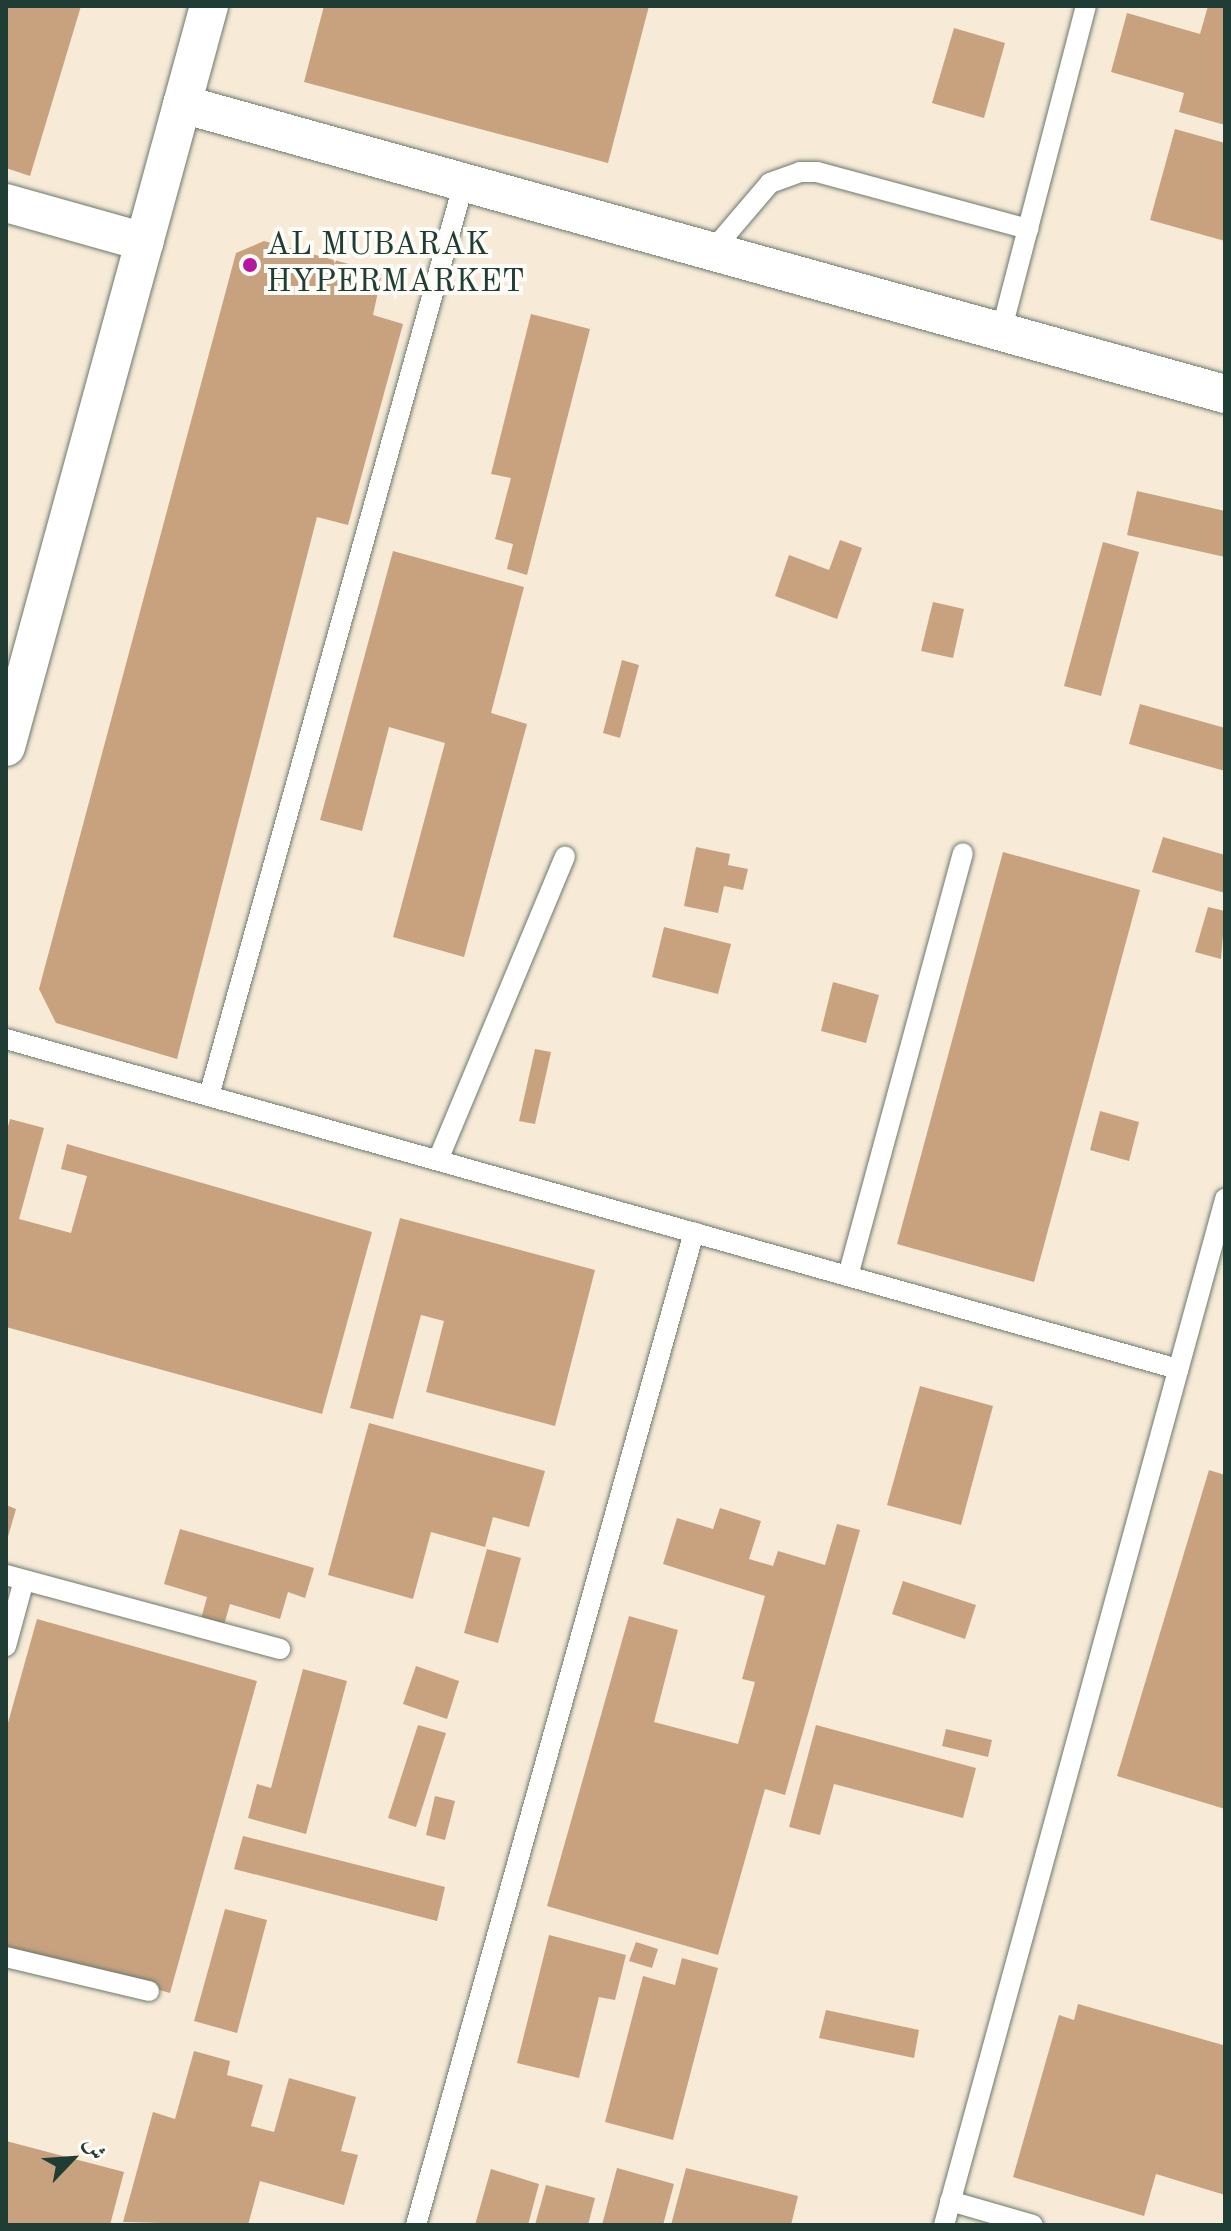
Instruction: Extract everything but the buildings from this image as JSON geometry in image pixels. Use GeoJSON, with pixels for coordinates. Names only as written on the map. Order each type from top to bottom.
{"type":"FeatureCollection","features":[{"type":"Feature","properties":{"kind":"street"},"geometry":{"type":"LineString","coordinates":[[6,747],[209,6]]}},
{"type":"Feature","properties":{"kind":"street"},"geometry":{"type":"LineString","coordinates":[[182,104],[1225,394]]}},
{"type":"Feature","properties":{"kind":"street"},"geometry":{"type":"LineString","coordinates":[[6,203],[145,242]]}},
{"type":"Feature","properties":{"kind":"lane"},"geometry":{"type":"LineString","coordinates":[[1001,332],[1086,6]]}},
{"type":"Feature","properties":{"kind":"lane"},"geometry":{"type":"LineString","coordinates":[[712,251],[770,183],[800,172],[817,172],[1028,229]]}},
{"type":"Feature","properties":{"kind":"lane"},"geometry":{"type":"LineString","coordinates":[[209,1096],[464,182]]}},
{"type":"Feature","properties":{"kind":"lane"},"geometry":{"type":"LineString","coordinates":[[848,1276],[963,853]]}},
{"type":"Feature","properties":{"kind":"lane"},"geometry":{"type":"LineString","coordinates":[[438,1160],[565,857]]}},
{"type":"Feature","properties":{"kind":"lane"},"geometry":{"type":"LineString","coordinates":[[6,1039],[1178,1369]]}},
{"type":"Feature","properties":{"kind":"lane"},"geometry":{"type":"LineString","coordinates":[[944,2225],[1225,1199]]}},
{"type":"Feature","properties":{"kind":"lane"},"geometry":{"type":"LineString","coordinates":[[416,2225],[694,1232]]}},
{"type":"Feature","properties":{"kind":"lane"},"geometry":{"type":"LineString","coordinates":[[6,1646],[15,1578],[280,1649]]}},
{"type":"Feature","properties":{"kind":"lane"},"geometry":{"type":"LineString","coordinates":[[6,1957],[149,1991]]}},
{"type":"Feature","properties":{"kind":"lane"},"geometry":{"type":"LineString","coordinates":[[950,2201],[1033,2225]]}},
{"type":"Feature","properties":{"kind":"place","name":"AL MUBARAK HYPERMARKET"},"geometry":{"type":"Point","coordinates":[250,265]}}]}
